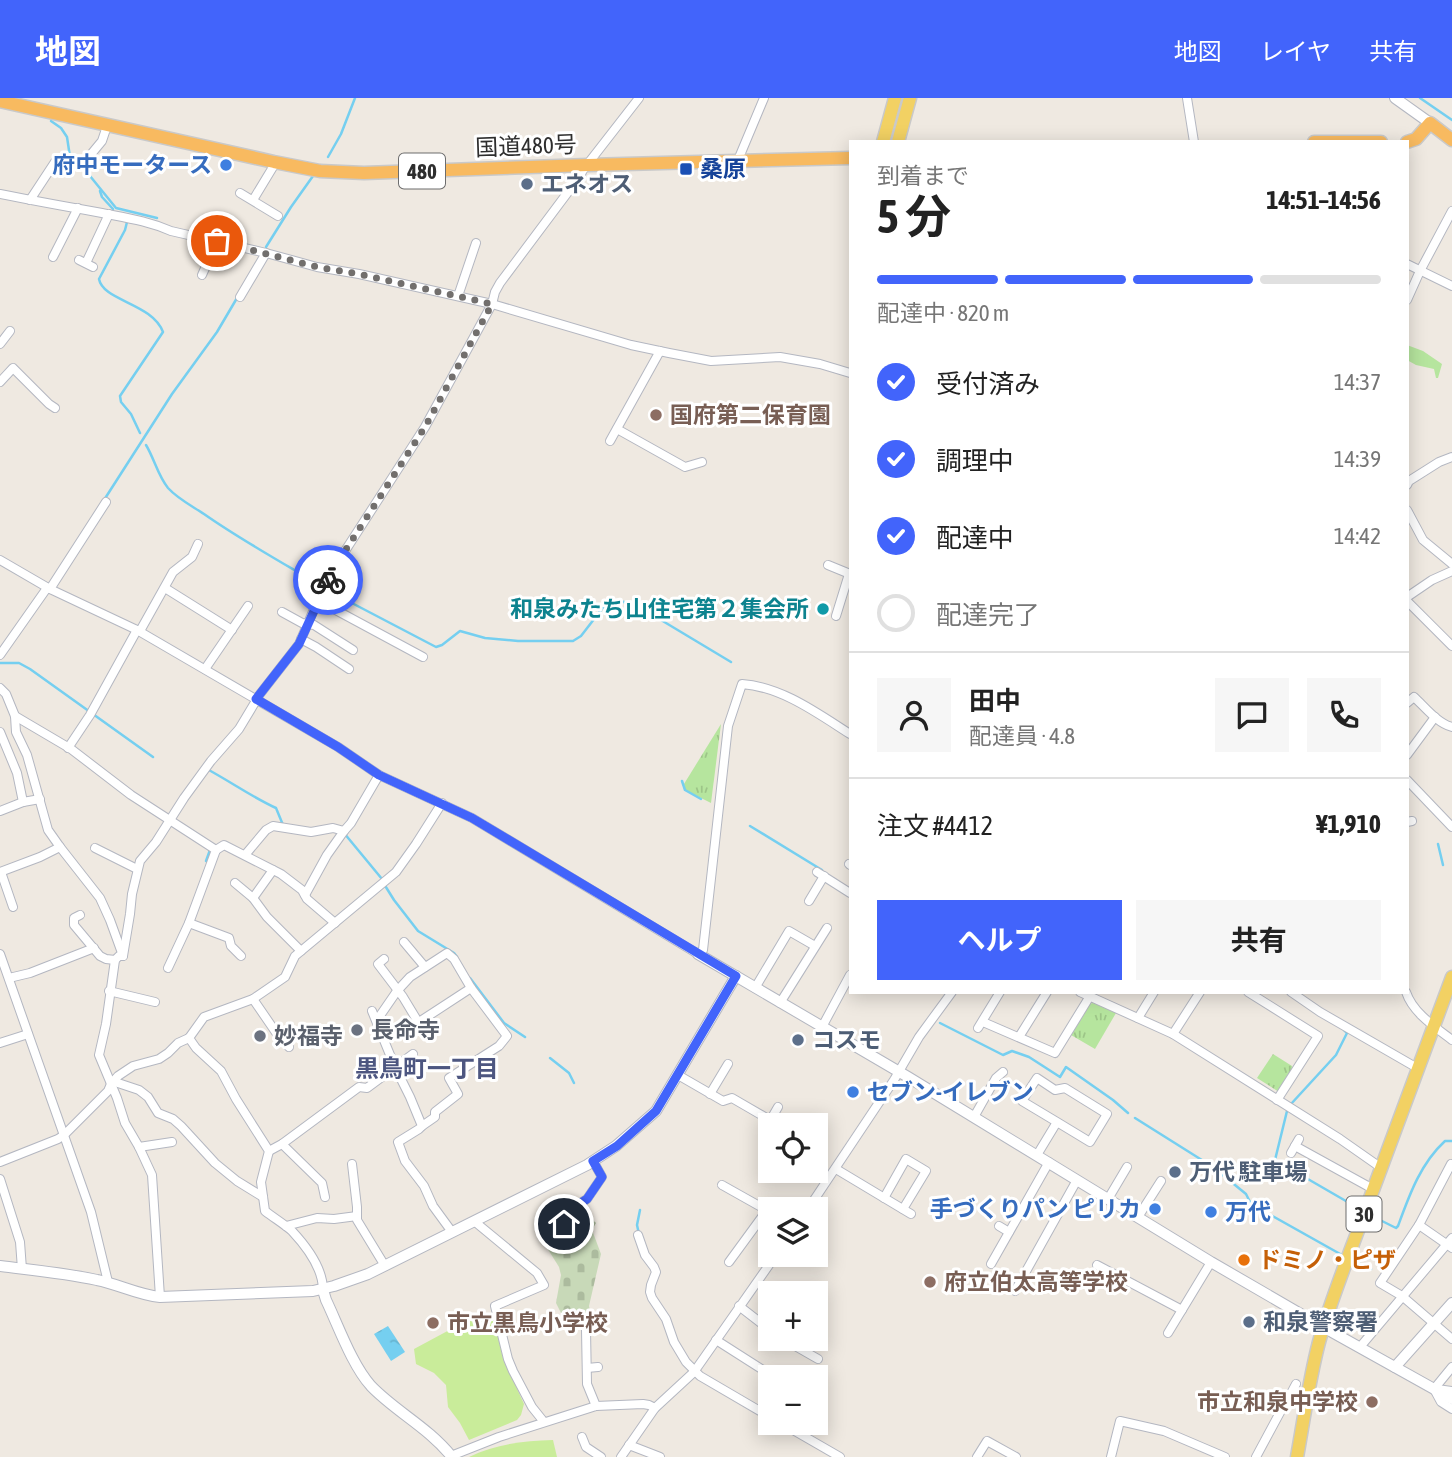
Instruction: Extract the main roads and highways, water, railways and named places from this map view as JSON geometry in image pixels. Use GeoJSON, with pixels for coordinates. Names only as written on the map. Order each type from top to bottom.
{"type":"FeatureCollection","features":[{"type":"Feature","properties":{"kind":"highway","name":"国道480号"},"geometry":{"type":"LineString","coordinates":[[0,101],[320,171],[364,173],[849,158]]}},
{"type":"Feature","properties":{"kind":"highway"},"geometry":{"type":"LineString","coordinates":[[1409,141],[1416,139],[1430,123],[1452,140]]}},
{"type":"Feature","properties":{"kind":"main road"},"geometry":{"type":"LineString","coordinates":[[884,140],[895,98]]}},
{"type":"Feature","properties":{"kind":"main road"},"geometry":{"type":"LineString","coordinates":[[899,140],[910,98]]}},
{"type":"Feature","properties":{"kind":"main road","name":"30"},"geometry":{"type":"LineString","coordinates":[[1297,1457],[1305,1405],[1323,1327],[1452,977]]}},
{"type":"Feature","properties":{"kind":"water"},"geometry":{"type":"Polygon","coordinates":[[[388,1326],[405,1352],[391,1361],[374,1334],[388,1326]]]}},
{"type":"Feature","properties":{"kind":"waterway"},"geometry":{"type":"LineString","coordinates":[[328,157],[341,134],[355,98]]}},
{"type":"Feature","properties":{"kind":"waterway"},"geometry":{"type":"LineString","coordinates":[[1420,98],[1452,120]]}},
{"type":"Feature","properties":{"kind":"waterway"},"geometry":{"type":"LineString","coordinates":[[51,121],[61,128],[67,137],[70,157],[90,176],[116,208],[157,218]]}},
{"type":"Feature","properties":{"kind":"waterway"},"geometry":{"type":"LineString","coordinates":[[266,247],[313,176]]}},
{"type":"Feature","properties":{"kind":"waterway"},"geometry":{"type":"LineString","coordinates":[[100,191],[113,209]]}},
{"type":"Feature","properties":{"kind":"waterway"},"geometry":{"type":"LineString","coordinates":[[125,220],[125,230],[99,279],[109,292],[149,315],[163,332],[120,396],[140,433]]}},
{"type":"Feature","properties":{"kind":"waterway"},"geometry":{"type":"LineString","coordinates":[[104,500],[237,298]]}},
{"type":"Feature","properties":{"kind":"waterway"},"geometry":{"type":"LineString","coordinates":[[146,445],[165,483],[176,496],[320,585]]}},
{"type":"Feature","properties":{"kind":"waterway"},"geometry":{"type":"LineString","coordinates":[[327,590],[436,647],[460,631],[485,638],[518,641],[573,641],[581,636],[608,601],[618,600],[641,608],[731,662]]}},
{"type":"Feature","properties":{"kind":"waterway"},"geometry":{"type":"LineString","coordinates":[[0,663],[19,663],[30,669],[153,757]]}},
{"type":"Feature","properties":{"kind":"waterway"},"geometry":{"type":"LineString","coordinates":[[207,769],[276,808],[283,825]]}},
{"type":"Feature","properties":{"kind":"waterway"},"geometry":{"type":"LineString","coordinates":[[682,781],[685,790],[701,799]]}},
{"type":"Feature","properties":{"kind":"waterway"},"geometry":{"type":"LineString","coordinates":[[750,826],[822,870]]}},
{"type":"Feature","properties":{"kind":"waterway"},"geometry":{"type":"LineString","coordinates":[[344,833],[382,879]]}},
{"type":"Feature","properties":{"kind":"waterway"},"geometry":{"type":"LineString","coordinates":[[1438,844],[1443,865]]}},
{"type":"Feature","properties":{"kind":"waterway"},"geometry":{"type":"LineString","coordinates":[[206,861],[210,850]]}},
{"type":"Feature","properties":{"kind":"waterway"},"geometry":{"type":"LineString","coordinates":[[384,884],[418,931],[457,957]]}},
{"type":"Feature","properties":{"kind":"waterway"},"geometry":{"type":"LineString","coordinates":[[470,978],[504,1023],[525,1037]]}},
{"type":"Feature","properties":{"kind":"waterway"},"geometry":{"type":"LineString","coordinates":[[940,1023],[1003,1055],[1012,1051],[1029,1057],[1060,1077],[1066,1067],[1128,1113]]}},
{"type":"Feature","properties":{"kind":"waterway"},"geometry":{"type":"LineString","coordinates":[[1291,1104],[1336,1055],[1347,1033],[1344,1030]]}},
{"type":"Feature","properties":{"kind":"waterway"},"geometry":{"type":"LineString","coordinates":[[550,1058],[569,1073],[574,1083]]}},
{"type":"Feature","properties":{"kind":"waterway"},"geometry":{"type":"LineString","coordinates":[[1287,1111],[1275,1160],[1358,1208]]}},
{"type":"Feature","properties":{"kind":"waterway"},"geometry":{"type":"LineString","coordinates":[[1135,1118],[1213,1167],[1246,1194],[1251,1204],[1342,1255]]}},
{"type":"Feature","properties":{"kind":"waterway"},"geometry":{"type":"LineString","coordinates":[[1370,1215],[1396,1228],[1416,1181],[1429,1160],[1445,1141],[1452,1141]]}},
{"type":"Feature","properties":{"kind":"waterway"},"geometry":{"type":"LineString","coordinates":[[639,1234],[637,1225],[640,1210]]}},
{"type":"Feature","properties":{"kind":"waterway"},"geometry":{"type":"LineString","coordinates":[[1353,1261],[1371,1269]]}},
{"type":"Feature","properties":{"kind":"place","name":"府中モータース"},"geometry":{"type":"Point","coordinates":[226,165]}},
{"type":"Feature","properties":{"kind":"place","name":"桑原"},"geometry":{"type":"Point","coordinates":[686,169]}},
{"type":"Feature","properties":{"kind":"place","name":"エネオス"},"geometry":{"type":"Point","coordinates":[527,184]}},
{"type":"Feature","properties":{"kind":"place","name":"国府第二保育園"},"geometry":{"type":"Point","coordinates":[656,415]}},
{"type":"Feature","properties":{"kind":"place","name":"和泉みたち山住宅第２集会所"},"geometry":{"type":"Point","coordinates":[823,609]}},
{"type":"Feature","properties":{"kind":"place","name":"長命寺"},"geometry":{"type":"Point","coordinates":[357,1030]}},
{"type":"Feature","properties":{"kind":"place","name":"妙福寺"},"geometry":{"type":"Point","coordinates":[260,1036]}},
{"type":"Feature","properties":{"kind":"place","name":"コスモ"},"geometry":{"type":"Point","coordinates":[798,1040]}},
{"type":"Feature","properties":{"kind":"place","name":"セブン-イレブン"},"geometry":{"type":"Point","coordinates":[853,1092]}},
{"type":"Feature","properties":{"kind":"place","name":"万代 駐車場"},"geometry":{"type":"Point","coordinates":[1175,1172]}},
{"type":"Feature","properties":{"kind":"place","name":"手づくりパン ピリカ"},"geometry":{"type":"Point","coordinates":[1155,1209]}},
{"type":"Feature","properties":{"kind":"place","name":"万代"},"geometry":{"type":"Point","coordinates":[1211,1212]}},
{"type":"Feature","properties":{"kind":"place","name":"ドミノ・ピザ"},"geometry":{"type":"Point","coordinates":[1244,1260]}},
{"type":"Feature","properties":{"kind":"place","name":"府立伯太高等学校"},"geometry":{"type":"Point","coordinates":[930,1282]}},
{"type":"Feature","properties":{"kind":"place","name":"和泉警察署"},"geometry":{"type":"Point","coordinates":[1249,1322]}},
{"type":"Feature","properties":{"kind":"place","name":"市立黒鳥小学校"},"geometry":{"type":"Point","coordinates":[433,1323]}},
{"type":"Feature","properties":{"kind":"place","name":"市立和泉中学校"},"geometry":{"type":"Point","coordinates":[1372,1402]}},
{"type":"Feature","properties":{"kind":"district","name":"黒鳥町一丁目"},"geometry":{"type":"Point","coordinates":[427,1068]}}]}
